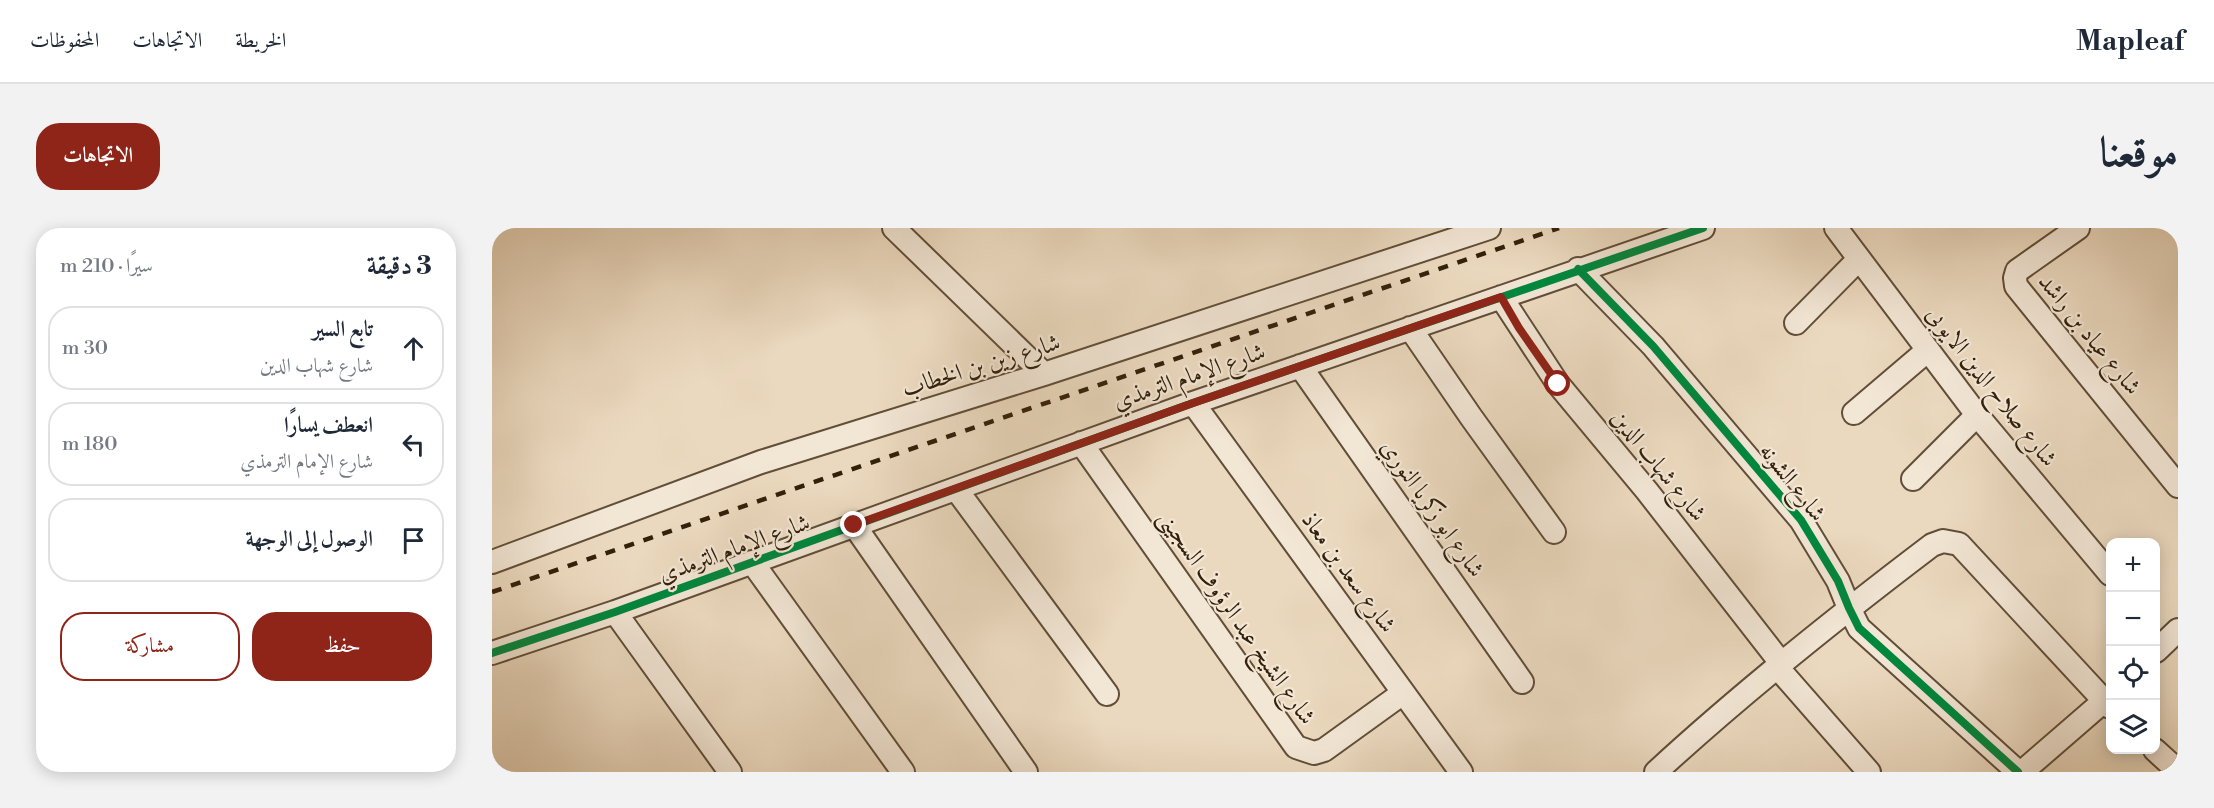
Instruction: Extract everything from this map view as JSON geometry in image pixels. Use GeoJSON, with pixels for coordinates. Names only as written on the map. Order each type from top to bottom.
{"type":"FeatureCollection","features":[{"type":"Feature","properties":{"kind":"street"},"geometry":{"type":"LineString","coordinates":[[894,228],[1044,374]]}},
{"type":"Feature","properties":{"kind":"street","name":"شارع زين بن الخطاب"},"geometry":{"type":"LineString","coordinates":[[492,562],[761,462],[1044,374],[1489,228]]}},
{"type":"Feature","properties":{"kind":"street","name":"شارع الإمام الترمذي"},"geometry":{"type":"LineString","coordinates":[[492,653],[615,612],[1193,403],[1703,228]]}},
{"type":"Feature","properties":{"kind":"street","name":"شارع صلاح الدين الايوبى"},"geometry":{"type":"LineString","coordinates":[[1836,228],[1977,416],[2106,569]]}},
{"type":"Feature","properties":{"kind":"street","name":"شارع عياد بن راشد"},"geometry":{"type":"LineString","coordinates":[[2078,228],[2017,271],[2016,286],[2178,486]]}},
{"type":"Feature","properties":{"kind":"street"},"geometry":{"type":"LineString","coordinates":[[1796,323],[1859,259]]}},
{"type":"Feature","properties":{"kind":"street","name":"شارع الشونه"},"geometry":{"type":"LineString","coordinates":[[1578,270],[1653,346],[1801,520],[1838,581],[1859,628],[2020,772]]}},
{"type":"Feature","properties":{"kind":"street","name":"شارع شهاب الدين"},"geometry":{"type":"LineString","coordinates":[[1501,297],[1519,328],[1558,384],[1647,491],[1779,665],[1869,772]]}},
{"type":"Feature","properties":{"kind":"street"},"geometry":{"type":"LineString","coordinates":[[1410,328],[1554,532]]}},
{"type":"Feature","properties":{"kind":"street"},"geometry":{"type":"LineString","coordinates":[[1854,413],[1928,350]]}},
{"type":"Feature","properties":{"kind":"street","name":"شارع ابو زكريا النوري"},"geometry":{"type":"LineString","coordinates":[[1300,366],[1522,682]]}},
{"type":"Feature","properties":{"kind":"street","name":"شارع سعد بن معاذ"},"geometry":{"type":"LineString","coordinates":[[1193,403],[1461,772]]}},
{"type":"Feature","properties":{"kind":"street"},"geometry":{"type":"LineString","coordinates":[[1913,479],[1977,416]]}},
{"type":"Feature","properties":{"kind":"street","name":"شارع الشيخ عبد الرؤوف السجينى"},"geometry":{"type":"LineString","coordinates":[[1081,443],[1296,747],[1304,752],[1314,753],[1324,750],[1403,693]]}},
{"type":"Feature","properties":{"kind":"street"},"geometry":{"type":"LineString","coordinates":[[956,489],[1107,694]]}},
{"type":"Feature","properties":{"kind":"street"},"geometry":{"type":"LineString","coordinates":[[854,525],[1026,772]]}},
{"type":"Feature","properties":{"kind":"street"},"geometry":{"type":"LineString","coordinates":[[1656,772],[1779,665],[1849,608],[1932,545],[1943,541],[1959,544],[2106,703]]}},
{"type":"Feature","properties":{"kind":"street"},"geometry":{"type":"LineString","coordinates":[[752,562],[903,772]]}},
{"type":"Feature","properties":{"kind":"street"},"geometry":{"type":"LineString","coordinates":[[615,612],[730,772]]}},
{"type":"Feature","properties":{"kind":"street"},"geometry":{"type":"LineString","coordinates":[[2020,772],[2106,705]]}},
{"type":"Feature","properties":{"kind":"street"},"geometry":{"type":"LineString","coordinates":[[2159,754],[2178,771]]}},
{"type":"Feature","properties":{"kind":"railway"},"geometry":{"type":"LineString","coordinates":[[492,592],[1559,228]]}},
{"type":"Feature","properties":{"kind":"cycle path"},"geometry":{"type":"LineString","coordinates":[[492,653],[615,612],[1193,403],[1703,228]]}},
{"type":"Feature","properties":{"kind":"cycle path"},"geometry":{"type":"LineString","coordinates":[[1578,269],[1653,346],[1801,520],[1838,581],[1859,628],[2018,772]]}},
{"type":"Feature","properties":{"kind":"route"},"geometry":{"type":"LineString","coordinates":[[854,525],[1193,403],[1501,297],[1519,328],[1558,384]]}}]}
